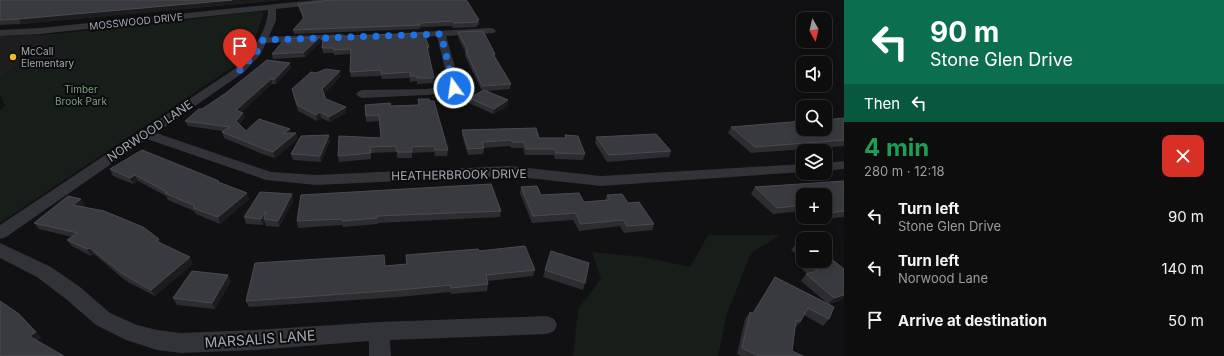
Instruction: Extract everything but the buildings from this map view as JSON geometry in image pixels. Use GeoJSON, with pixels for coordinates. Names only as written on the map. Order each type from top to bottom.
{"type":"FeatureCollection","features":[{"type":"Feature","properties":{"kind":"street","name":"MOSSWOOD DRIVE"},"geometry":{"type":"LineString","coordinates":[[0,33],[48,30],[340,0]]}},
{"type":"Feature","properties":{"kind":"street","name":"NORWOOD LANE"},"geometry":{"type":"LineString","coordinates":[[0,233],[240,70],[256,53],[263,40],[272,20],[272,7]]}},
{"type":"Feature","properties":{"kind":"street"},"geometry":{"type":"LineString","coordinates":[[395,35],[491,31]]}},
{"type":"Feature","properties":{"kind":"street"},"geometry":{"type":"LineString","coordinates":[[362,94],[427,92],[454,88],[441,34]]}},
{"type":"Feature","properties":{"kind":"street"},"geometry":{"type":"LineString","coordinates":[[263,40],[348,37]]}},
{"type":"Feature","properties":{"kind":"street","name":"HEATHERBROOK DRIVE"},"geometry":{"type":"LineString","coordinates":[[145,134],[253,172],[271,177],[292,179],[316,180],[522,171],[578,180],[601,181],[796,168]]}},
{"type":"Feature","properties":{"kind":"street"},"geometry":{"type":"LineString","coordinates":[[832,166],[844,165]]}},
{"type":"Feature","properties":{"kind":"street","name":"MARSALIS LANE"},"geometry":{"type":"LineString","coordinates":[[0,250],[44,272],[73,293],[103,319],[132,334],[157,340],[181,343],[255,340],[379,330],[547,325]]}},
{"type":"Feature","properties":{"kind":"street"},"geometry":{"type":"LineString","coordinates":[[379,330],[380,356]]}},
{"type":"Feature","properties":{"kind":"shaded area","name":"McCall Elementary"},"geometry":{"type":"Polygon","coordinates":[[[55,34],[0,79],[0,36],[55,34]]]}},
{"type":"Feature","properties":{"kind":"green space","name":"Timber Brook Park"},"geometry":{"type":"Polygon","coordinates":[[[263,11],[263,17],[251,45],[244,56],[233,67],[0,223],[0,110],[5,106],[0,95],[0,79],[55,34],[263,11]]]}},
{"type":"Feature","properties":{"kind":"green space"},"geometry":{"type":"Polygon","coordinates":[[[708,235],[780,235],[751,253],[727,314],[718,356],[573,356],[578,309],[601,279],[592,252],[643,257],[690,267],[708,235]]]}},
{"type":"Feature","properties":{"kind":"place","name":"McCall Elementary"},"geometry":{"type":"Point","coordinates":[13,57]}},
{"type":"Feature","properties":{"kind":"route"},"geometry":{"type":"LineString","coordinates":[[240,70],[256,53],[263,40],[441,34],[454,88]]}}]}
